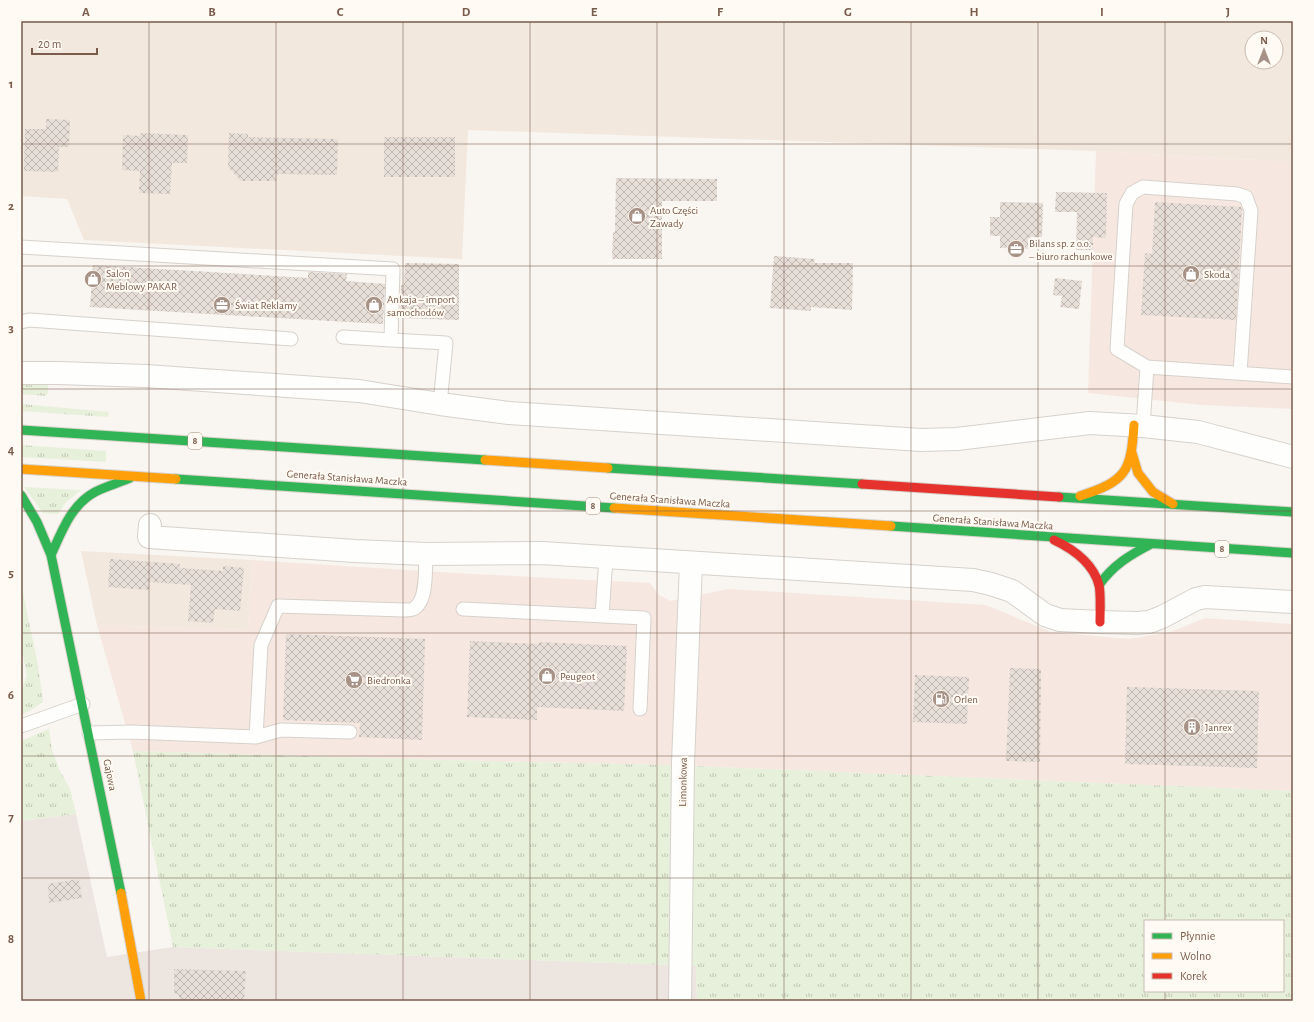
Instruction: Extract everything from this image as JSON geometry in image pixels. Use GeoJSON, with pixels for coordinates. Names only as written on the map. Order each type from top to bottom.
{"type":"FeatureCollection","features":[{"type":"Feature","properties":{"kind":"main road"},"geometry":{"type":"LineString","coordinates":[[1073,498],[1092,493],[1109,484],[1124,472],[1132,453],[1138,425]]}},
{"type":"Feature","properties":{"kind":"main road","name":"8"},"geometry":{"type":"LineString","coordinates":[[21,430],[1293,512]]}},
{"type":"Feature","properties":{"kind":"main road"},"geometry":{"type":"LineString","coordinates":[[1132,453],[1138,473],[1153,492],[1173,504]]}},
{"type":"Feature","properties":{"kind":"main road","name":"Generała Stanisława Maczka"},"geometry":{"type":"LineString","coordinates":[[21,469],[1293,553]]}},
{"type":"Feature","properties":{"kind":"main road"},"geometry":{"type":"LineString","coordinates":[[51,555],[68,520],[80,502],[95,492],[138,476]]}},
{"type":"Feature","properties":{"kind":"main road","name":"Gajowa"},"geometry":{"type":"LineString","coordinates":[[21,495],[37,522],[51,555],[114,854],[141,1001]]}},
{"type":"Feature","properties":{"kind":"main road"},"geometry":{"type":"LineString","coordinates":[[1048,537],[1070,547],[1084,558],[1100,585]]}},
{"type":"Feature","properties":{"kind":"main road"},"geometry":{"type":"LineString","coordinates":[[1100,622],[1100,585],[1105,575],[1116,563],[1151,544]]}},
{"type":"Feature","properties":{"kind":"street"},"geometry":{"type":"LineString","coordinates":[[21,373],[146,376],[359,391],[440,404],[524,414],[921,440],[957,439],[1085,423],[1138,425],[1198,432],[1293,457]]}},
{"type":"Feature","properties":{"kind":"street"},"geometry":{"type":"LineString","coordinates":[[150,525],[149,537],[355,551],[426,554],[542,554],[606,557],[973,580],[1012,591],[1045,615],[1060,620],[1138,623],[1149,622],[1205,597],[1293,602]]}},
{"type":"Feature","properties":{"kind":"street","name":"Limonkowa"},"geometry":{"type":"LineString","coordinates":[[680,1001],[683,763],[691,563]]}},
{"type":"Feature","properties":{"kind":"lane"},"geometry":{"type":"LineString","coordinates":[[1240,373],[1251,210],[1246,197],[1237,194],[1143,187],[1132,193],[1126,204],[1117,349],[1147,367],[1293,377]]}},
{"type":"Feature","properties":{"kind":"lane"},"geometry":{"type":"LineString","coordinates":[[21,247],[393,269],[391,340]]}},
{"type":"Feature","properties":{"kind":"lane"},"geometry":{"type":"LineString","coordinates":[[21,322],[29,320],[291,339]]}},
{"type":"Feature","properties":{"kind":"lane"},"geometry":{"type":"LineString","coordinates":[[343,337],[446,343],[440,404]]}},
{"type":"Feature","properties":{"kind":"lane"},"geometry":{"type":"LineString","coordinates":[[1138,425],[1147,367]]}},
{"type":"Feature","properties":{"kind":"lane"},"geometry":{"type":"LineString","coordinates":[[256,737],[260,645],[278,606],[413,609],[420,603],[423,596],[426,554]]}},
{"type":"Feature","properties":{"kind":"lane"},"geometry":{"type":"LineString","coordinates":[[602,616],[606,557]]}},
{"type":"Feature","properties":{"kind":"lane"},"geometry":{"type":"LineString","coordinates":[[463,609],[644,618],[640,709]]}},
{"type":"Feature","properties":{"kind":"lane"},"geometry":{"type":"LineString","coordinates":[[21,726],[83,704]]}},
{"type":"Feature","properties":{"kind":"lane"},"geometry":{"type":"LineString","coordinates":[[89,733],[132,732],[256,737],[281,730],[350,732]]}},
{"type":"Feature","properties":{"kind":"shaded area"},"geometry":{"type":"Polygon","coordinates":[[[21,21],[1293,21],[1293,162],[1096,151],[468,130],[462,259],[84,240],[67,199],[21,196],[21,21]]]}},
{"type":"Feature","properties":{"kind":"shaded area"},"geometry":{"type":"Polygon","coordinates":[[[1096,151],[1293,162],[1293,409],[1201,405],[1088,393],[1096,151]]]}},
{"type":"Feature","properties":{"kind":"shaded area"},"geometry":{"type":"Polygon","coordinates":[[[81,551],[252,560],[248,630],[97,625],[81,551]]]}},
{"type":"Feature","properties":{"kind":"shaded area"},"geometry":{"type":"Polygon","coordinates":[[[252,560],[455,573],[650,583],[659,595],[671,601],[728,589],[986,605],[1051,632],[1129,639],[1171,632],[1205,618],[1293,624],[1293,791],[670,765],[133,751],[97,625],[248,630],[252,560]]]}},
{"type":"Feature","properties":{"kind":"shaded area"},"geometry":{"type":"Polygon","coordinates":[[[76,814],[107,957],[173,947],[696,966],[697,1001],[21,1001],[21,821],[76,814]]]}},
{"type":"Feature","properties":{"kind":"green space"},"geometry":{"type":"Polygon","coordinates":[[[21,384],[48,384],[48,393],[46,396],[21,394],[21,384]]]}},
{"type":"Feature","properties":{"kind":"green space"},"geometry":{"type":"Polygon","coordinates":[[[21,404],[109,412],[108,417],[21,411],[21,404]]]}},
{"type":"Feature","properties":{"kind":"green space"},"geometry":{"type":"Polygon","coordinates":[[[21,445],[106,451],[106,462],[21,457],[21,445]]]}},
{"type":"Feature","properties":{"kind":"green space"},"geometry":{"type":"Polygon","coordinates":[[[24,487],[80,491],[66,502],[58,514],[43,513],[24,487]]]}},
{"type":"Feature","properties":{"kind":"green space"},"geometry":{"type":"Polygon","coordinates":[[[21,583],[38,665],[43,702],[21,715],[21,691],[27,676],[21,644],[21,583]]]}},
{"type":"Feature","properties":{"kind":"green space"},"geometry":{"type":"Polygon","coordinates":[[[49,729],[52,750],[60,771],[70,789],[76,814],[21,821],[21,741],[49,729]]]}},
{"type":"Feature","properties":{"kind":"green space"},"geometry":{"type":"Polygon","coordinates":[[[133,751],[670,765],[1293,791],[1293,1001],[697,1001],[696,966],[173,947],[133,751]]]}},
{"type":"Feature","properties":{"kind":"building"},"geometry":{"type":"Polygon","coordinates":[[[46,119],[70,120],[69,147],[59,147],[58,172],[24,171],[25,129],[46,129],[46,119]]]}},
{"type":"Feature","properties":{"kind":"building"},"geometry":{"type":"Polygon","coordinates":[[[140,133],[188,135],[187,163],[172,163],[170,194],[139,193],[140,171],[122,170],[123,135],[140,136],[140,133]]]}},
{"type":"Feature","properties":{"kind":"building"},"geometry":{"type":"Polygon","coordinates":[[[229,133],[248,134],[248,137],[338,139],[337,175],[277,174],[276,181],[241,181],[228,167],[229,133]]]}},
{"type":"Feature","properties":{"kind":"building"},"geometry":{"type":"Polygon","coordinates":[[[384,137],[455,137],[455,177],[384,177],[384,137]]]}},
{"type":"Feature","properties":{"kind":"building","name":"Auto Części Zawady"},"geometry":{"type":"Polygon","coordinates":[[[616,178],[717,179],[717,201],[662,201],[662,259],[612,259],[613,232],[615,232],[616,178]]]}},
{"type":"Feature","properties":{"kind":"building"},"geometry":{"type":"Polygon","coordinates":[[[1056,192],[1107,193],[1106,238],[1093,237],[1093,250],[1076,250],[1077,212],[1055,212],[1056,192]]]}},
{"type":"Feature","properties":{"kind":"building"},"geometry":{"type":"Polygon","coordinates":[[[1000,202],[1043,203],[1042,237],[1030,237],[1030,249],[1000,248],[1000,236],[990,236],[990,217],[1000,217],[1000,202]]]}},
{"type":"Feature","properties":{"kind":"building","name":"Skoda"},"geometry":{"type":"Polygon","coordinates":[[[1155,202],[1241,207],[1236,320],[1141,315],[1145,253],[1152,254],[1155,202]]]}},
{"type":"Feature","properties":{"kind":"building"},"geometry":{"type":"Polygon","coordinates":[[[774,256],[815,259],[814,263],[853,263],[852,310],[811,307],[811,311],[770,308],[774,256]]]}},
{"type":"Feature","properties":{"kind":"building"},"geometry":{"type":"Polygon","coordinates":[[[405,263],[459,264],[459,320],[400,318],[401,285],[404,285],[405,263]]]}},
{"type":"Feature","properties":{"kind":"building"},"geometry":{"type":"Polygon","coordinates":[[[93,265],[308,278],[308,272],[347,274],[346,281],[385,284],[383,324],[90,307],[93,265]]]}},
{"type":"Feature","properties":{"kind":"building"},"geometry":{"type":"Polygon","coordinates":[[[1055,278],[1082,281],[1079,309],[1060,307],[1062,296],[1053,295],[1055,278]]]}},
{"type":"Feature","properties":{"kind":"building"},"geometry":{"type":"Polygon","coordinates":[[[110,559],[180,564],[180,568],[223,571],[223,566],[244,568],[240,611],[215,609],[213,623],[188,621],[191,585],[150,582],[149,590],[108,587],[110,559]]]}},
{"type":"Feature","properties":{"kind":"building","name":"Biedronka"},"geometry":{"type":"Polygon","coordinates":[[[286,634],[425,639],[422,740],[359,737],[360,723],[283,720],[286,634]]]}},
{"type":"Feature","properties":{"kind":"building","name":"Peugeot"},"geometry":{"type":"Polygon","coordinates":[[[470,641],[627,646],[624,711],[537,707],[537,720],[467,717],[470,641]]]}},
{"type":"Feature","properties":{"kind":"building"},"geometry":{"type":"Polygon","coordinates":[[[1010,668],[1041,669],[1040,762],[1006,761],[1010,668]]]}},
{"type":"Feature","properties":{"kind":"building","name":"Orlen"},"geometry":{"type":"Polygon","coordinates":[[[915,675],[969,677],[967,724],[913,722],[915,675]]]}},
{"type":"Feature","properties":{"kind":"building","name":"Janrex"},"geometry":{"type":"Polygon","coordinates":[[[1127,687],[1259,691],[1257,768],[1125,764],[1127,687]]]}},
{"type":"Feature","properties":{"kind":"building"},"geometry":{"type":"Polygon","coordinates":[[[79,879],[82,898],[49,903],[48,884],[79,879]]]}},
{"type":"Feature","properties":{"kind":"building"},"geometry":{"type":"Polygon","coordinates":[[[174,969],[246,971],[244,1001],[179,1001],[179,995],[174,993],[174,969]]]}},
{"type":"Feature","properties":{"kind":"traffic: fast"},"geometry":{"type":"LineString","coordinates":[[21,430],[485,460]]}},
{"type":"Feature","properties":{"kind":"traffic: fast"},"geometry":{"type":"LineString","coordinates":[[608,468],[862,484]]}},
{"type":"Feature","properties":{"kind":"traffic: fast"},"geometry":{"type":"LineString","coordinates":[[51,555],[68,519],[73,511],[87,497],[104,488],[130,478]]}},
{"type":"Feature","properties":{"kind":"traffic: fast"},"geometry":{"type":"LineString","coordinates":[[176,479],[614,508]]}},
{"type":"Feature","properties":{"kind":"traffic: fast"},"geometry":{"type":"LineString","coordinates":[[21,495],[37,522],[51,555]]}},
{"type":"Feature","properties":{"kind":"traffic: fast"},"geometry":{"type":"LineString","coordinates":[[1059,497],[1293,512]]}},
{"type":"Feature","properties":{"kind":"traffic: fast"},"geometry":{"type":"LineString","coordinates":[[891,526],[1293,553]]}},
{"type":"Feature","properties":{"kind":"traffic: fast"},"geometry":{"type":"LineString","coordinates":[[1099,585],[1104,578],[1122,561],[1151,544]]}},
{"type":"Feature","properties":{"kind":"traffic: fast"},"geometry":{"type":"LineString","coordinates":[[51,555],[121,893]]}},
{"type":"Feature","properties":{"kind":"traffic: slow"},"geometry":{"type":"LineString","coordinates":[[1080,496],[1107,485],[1117,479],[1123,472],[1128,464],[1131,454],[1134,425]]}},
{"type":"Feature","properties":{"kind":"traffic: slow"},"geometry":{"type":"LineString","coordinates":[[1132,453],[1138,473],[1153,492],[1173,504]]}},
{"type":"Feature","properties":{"kind":"traffic: slow"},"geometry":{"type":"LineString","coordinates":[[485,460],[608,468]]}},
{"type":"Feature","properties":{"kind":"traffic: slow"},"geometry":{"type":"LineString","coordinates":[[21,469],[176,479]]}},
{"type":"Feature","properties":{"kind":"traffic: slow"},"geometry":{"type":"LineString","coordinates":[[614,508],[891,526]]}},
{"type":"Feature","properties":{"kind":"traffic: slow"},"geometry":{"type":"LineString","coordinates":[[121,893],[141,1001]]}},
{"type":"Feature","properties":{"kind":"traffic: jam"},"geometry":{"type":"LineString","coordinates":[[862,484],[1059,497]]}},
{"type":"Feature","properties":{"kind":"traffic: jam"},"geometry":{"type":"LineString","coordinates":[[1054,540],[1075,552],[1087,563],[1096,577],[1100,589],[1100,622]]}},
{"type":"Feature","properties":{"kind":"place","name":"Auto Części Zawady"},"geometry":{"type":"Point","coordinates":[637,216]}},
{"type":"Feature","properties":{"kind":"place","name":"Bilans sp. z o.o. – biuro rachunkowe"},"geometry":{"type":"Point","coordinates":[1016,249]}},
{"type":"Feature","properties":{"kind":"place","name":"Skoda"},"geometry":{"type":"Point","coordinates":[1191,274]}},
{"type":"Feature","properties":{"kind":"place","name":"Salon Meblowy PAKAR"},"geometry":{"type":"Point","coordinates":[93,279]}},
{"type":"Feature","properties":{"kind":"place","name":"Świat Reklamy"},"geometry":{"type":"Point","coordinates":[222,305]}},
{"type":"Feature","properties":{"kind":"place","name":"Ankaja – import samochodów"},"geometry":{"type":"Point","coordinates":[374,305]}},
{"type":"Feature","properties":{"kind":"place","name":"Peugeot"},"geometry":{"type":"Point","coordinates":[547,676]}},
{"type":"Feature","properties":{"kind":"place","name":"Biedronka"},"geometry":{"type":"Point","coordinates":[354,680]}},
{"type":"Feature","properties":{"kind":"place","name":"Orlen"},"geometry":{"type":"Point","coordinates":[941,699]}},
{"type":"Feature","properties":{"kind":"place","name":"Janrex"},"geometry":{"type":"Point","coordinates":[1192,727]}}]}
